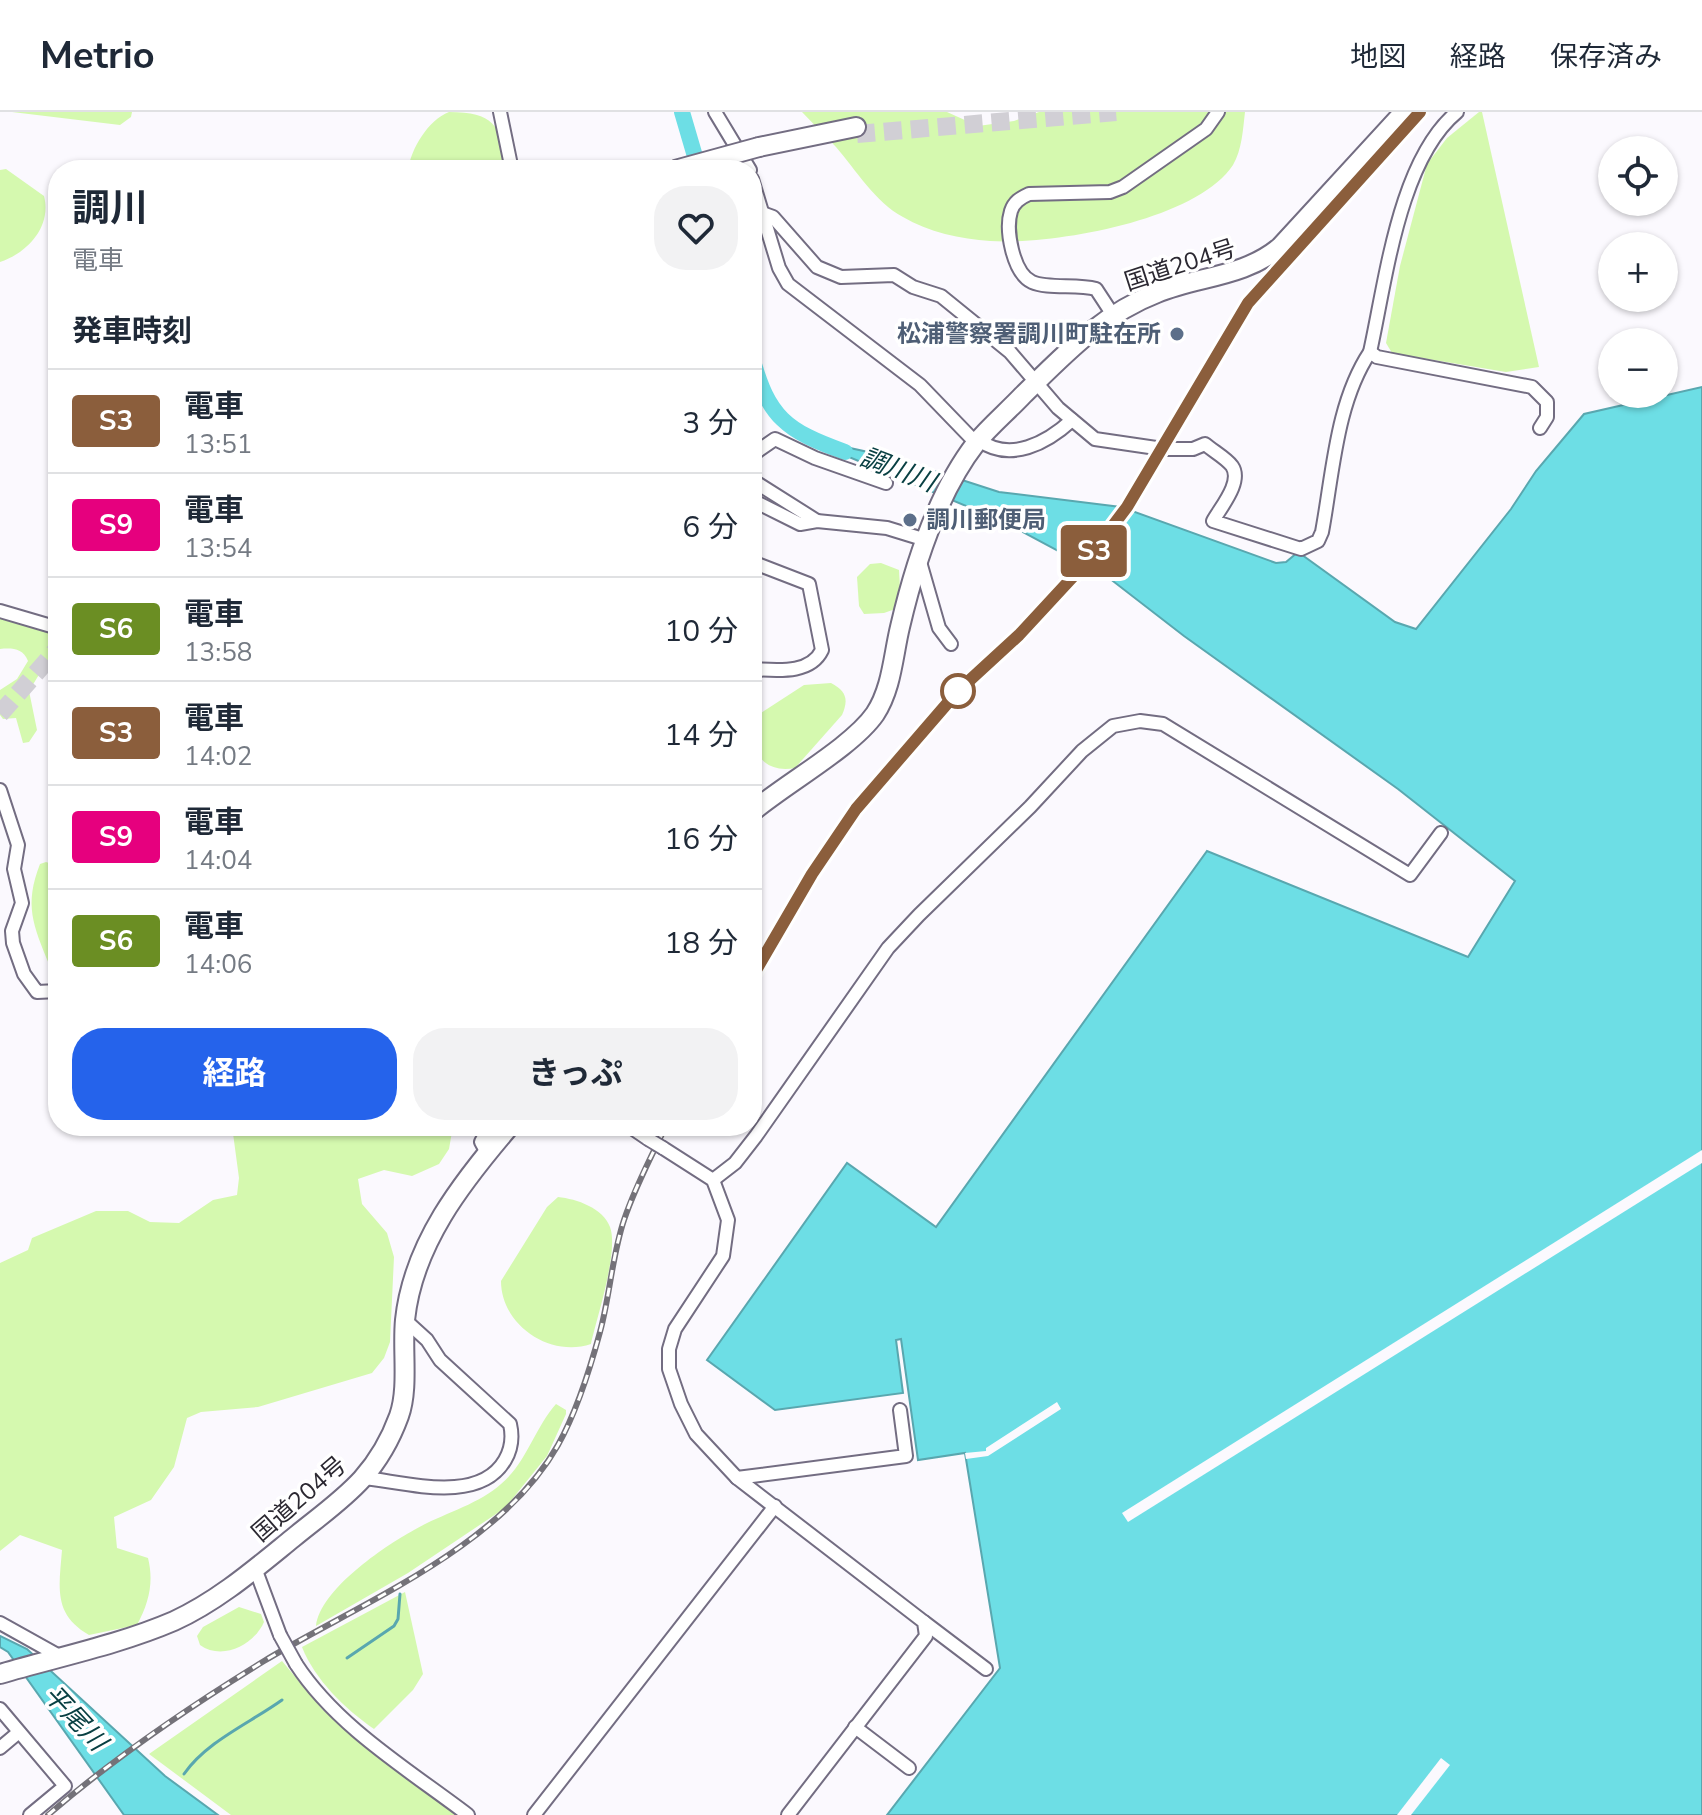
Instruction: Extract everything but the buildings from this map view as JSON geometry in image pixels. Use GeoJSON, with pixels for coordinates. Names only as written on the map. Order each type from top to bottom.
{"type":"FeatureCollection","features":[{"type":"Feature","properties":{"kind":"highway","name":"国道204号"},"geometry":{"type":"LineString","coordinates":[[762,804],[858,732],[874,716],[891,678],[899,629],[926,540],[958,472],[978,442],[1084,335],[1113,315],[1157,293],[1235,272],[1263,261],[1280,247],[1404,112]]}},
{"type":"Feature","properties":{"kind":"highway"},"geometry":{"type":"LineString","coordinates":[[718,160],[857,131]]}},
{"type":"Feature","properties":{"kind":"highway"},"geometry":{"type":"LineString","coordinates":[[728,160],[760,150]]}},
{"type":"Feature","properties":{"kind":"highway","name":"国道204号"},"geometry":{"type":"LineString","coordinates":[[3,1674],[174,1621],[211,1600],[255,1568],[333,1507],[364,1478],[400,1414],[405,1320],[412,1281],[426,1242],[501,1136]]}},
{"type":"Feature","properties":{"kind":"street"},"geometry":{"type":"LineString","coordinates":[[500,112],[510,160]]}},
{"type":"Feature","properties":{"kind":"street"},"geometry":{"type":"LineString","coordinates":[[715,112],[744,160]]}},
{"type":"Feature","properties":{"kind":"street"},"geometry":{"type":"LineString","coordinates":[[1113,315],[1096,289],[1032,282],[1024,275],[1013,250],[1012,208],[1019,199],[1029,194],[1099,193],[1123,187],[1206,129],[1218,112]]}},
{"type":"Feature","properties":{"kind":"street"},"geometry":{"type":"LineString","coordinates":[[762,213],[773,217],[817,267],[841,277],[894,275],[913,287],[941,296],[966,319],[987,331],[1072,420],[1095,439],[1181,450],[1205,444],[1232,466],[1235,476],[1232,488],[1213,521],[1293,548],[1311,547],[1322,532],[1347,398],[1359,368],[1370,352],[1407,192],[1431,139],[1457,112]]}},
{"type":"Feature","properties":{"kind":"street"},"geometry":{"type":"LineString","coordinates":[[762,213],[779,268],[788,284],[920,385],[978,442],[997,450],[1038,445],[1053,438],[1072,420]]}},
{"type":"Feature","properties":{"kind":"street"},"geometry":{"type":"LineString","coordinates":[[1370,352],[1377,357],[1532,387],[1547,402],[1547,417],[1540,428]]}},
{"type":"Feature","properties":{"kind":"street"},"geometry":{"type":"LineString","coordinates":[[762,448],[775,439],[815,458],[886,483]]}},
{"type":"Feature","properties":{"kind":"street"},"geometry":{"type":"LineString","coordinates":[[762,486],[817,521]]}},
{"type":"Feature","properties":{"kind":"street"},"geometry":{"type":"LineString","coordinates":[[762,505],[800,524],[817,521],[887,528],[926,540]]}},
{"type":"Feature","properties":{"kind":"street"},"geometry":{"type":"LineString","coordinates":[[919,559],[939,628],[951,644]]}},
{"type":"Feature","properties":{"kind":"street"},"geometry":{"type":"LineString","coordinates":[[762,566],[809,584],[822,650],[818,659],[797,668],[762,669]]}},
{"type":"Feature","properties":{"kind":"street"},"geometry":{"type":"LineString","coordinates":[[0,611],[48,625]]}},
{"type":"Feature","properties":{"kind":"street"},"geometry":{"type":"LineString","coordinates":[[762,1127],[888,948],[1082,751],[1113,726],[1140,721],[1163,724],[1410,875],[1441,833]]}},
{"type":"Feature","properties":{"kind":"street"},"geometry":{"type":"LineString","coordinates":[[0,790],[18,845],[14,869],[22,903],[12,931],[13,943],[24,974],[37,992],[48,991]]}},
{"type":"Feature","properties":{"kind":"street"},"geometry":{"type":"LineString","coordinates":[[484,1136],[481,1142],[487,1153]]}},
{"type":"Feature","properties":{"kind":"street"},"geometry":{"type":"LineString","coordinates":[[644,1136],[713,1180],[728,1220],[723,1256],[675,1329],[669,1349],[669,1369],[696,1434],[737,1478],[986,1669]]}},
{"type":"Feature","properties":{"kind":"street"},"geometry":{"type":"LineString","coordinates":[[713,1180],[735,1163],[755,1136]]}},
{"type":"Feature","properties":{"kind":"street"},"geometry":{"type":"LineString","coordinates":[[364,1478],[451,1487],[474,1484],[495,1475],[507,1458],[513,1438],[510,1424],[440,1360],[427,1340],[405,1320]]}},
{"type":"Feature","properties":{"kind":"street"},"geometry":{"type":"LineString","coordinates":[[737,1478],[906,1456],[900,1410]]}},
{"type":"Feature","properties":{"kind":"street"},"geometry":{"type":"LineString","coordinates":[[534,1815],[775,1506]]}},
{"type":"Feature","properties":{"kind":"street"},"geometry":{"type":"LineString","coordinates":[[255,1568],[280,1635],[296,1664],[328,1704],[362,1735],[468,1815]]}},
{"type":"Feature","properties":{"kind":"street"},"geometry":{"type":"LineString","coordinates":[[788,1815],[926,1636],[924,1622]]}},
{"type":"Feature","properties":{"kind":"street"},"geometry":{"type":"LineString","coordinates":[[0,1623],[56,1658]]}},
{"type":"Feature","properties":{"kind":"street"},"geometry":{"type":"LineString","coordinates":[[0,1709],[65,1786],[30,1815]]}},
{"type":"Feature","properties":{"kind":"street"},"geometry":{"type":"LineString","coordinates":[[855,1727],[909,1768]]}},
{"type":"Feature","properties":{"kind":"street"},"geometry":{"type":"LineString","coordinates":[[0,1748],[19,1732]]}},
{"type":"Feature","properties":{"kind":"green space"},"geometry":{"type":"Polygon","coordinates":[[[12,112],[132,112],[131,117],[120,125],[12,112]]]}},
{"type":"Feature","properties":{"kind":"green space"},"geometry":{"type":"Polygon","coordinates":[[[449,112],[465,113],[487,119],[499,133],[510,160],[411,160],[422,136],[449,112]]]}},
{"type":"Feature","properties":{"kind":"green space"},"geometry":{"type":"Polygon","coordinates":[[[802,112],[947,112],[978,126],[1014,121],[1039,112],[1245,112],[1240,146],[1233,165],[1214,185],[1188,201],[1121,226],[1049,239],[990,241],[934,231],[893,211],[802,112]]]}},
{"type":"Feature","properties":{"kind":"green space"},"geometry":{"type":"Polygon","coordinates":[[[1482,112],[1539,367],[1506,372],[1392,353],[1386,343],[1400,266],[1427,164],[1447,138],[1482,112]]]}},
{"type":"Feature","properties":{"kind":"green space"},"geometry":{"type":"Polygon","coordinates":[[[6,169],[44,196],[46,207],[41,228],[35,237],[19,252],[0,262],[0,170],[6,169]]]}},
{"type":"Feature","properties":{"kind":"green space"},"geometry":{"type":"Polygon","coordinates":[[[881,563],[899,570],[901,607],[884,613],[864,614],[859,606],[857,577],[870,564],[881,563]]]}},
{"type":"Feature","properties":{"kind":"green space"},"geometry":{"type":"Polygon","coordinates":[[[0,617],[48,628],[48,669],[40,673],[29,691],[37,730],[29,742],[23,743],[16,718],[3,719],[0,715],[0,690],[17,679],[28,661],[20,651],[0,649],[0,617]]]}},
{"type":"Feature","properties":{"kind":"green space"},"geometry":{"type":"Polygon","coordinates":[[[831,683],[840,689],[845,696],[842,715],[795,768],[774,767],[762,759],[762,712],[804,685],[831,683]]]}},
{"type":"Feature","properties":{"kind":"green space"},"geometry":{"type":"Polygon","coordinates":[[[48,863],[48,961],[32,915],[32,891],[40,864],[48,863]]]}},
{"type":"Feature","properties":{"kind":"green space"},"geometry":{"type":"Polygon","coordinates":[[[233,1136],[451,1136],[449,1149],[439,1164],[412,1176],[384,1170],[358,1179],[362,1204],[387,1233],[394,1257],[390,1342],[384,1358],[372,1373],[258,1407],[201,1412],[187,1418],[174,1467],[151,1500],[114,1517],[117,1548],[148,1558],[150,1584],[141,1617],[137,1625],[89,1635],[77,1627],[64,1609],[60,1588],[62,1550],[20,1535],[0,1551],[0,1263],[28,1250],[32,1238],[96,1211],[128,1211],[150,1222],[179,1223],[213,1200],[237,1195],[239,1178],[233,1136]]]}},
{"type":"Feature","properties":{"kind":"green space"},"geometry":{"type":"Polygon","coordinates":[[[558,1197],[581,1202],[602,1215],[607,1220],[612,1238],[610,1267],[591,1344],[575,1347],[545,1342],[519,1324],[503,1297],[501,1281],[547,1207],[558,1197]]]}},
{"type":"Feature","properties":{"kind":"green space"},"geometry":{"type":"Polygon","coordinates":[[[556,1404],[566,1410],[566,1414],[547,1456],[505,1508],[408,1573],[316,1626],[329,1598],[370,1558],[425,1524],[482,1498],[501,1484],[517,1466],[556,1404]]]}},
{"type":"Feature","properties":{"kind":"green space"},"geometry":{"type":"Polygon","coordinates":[[[405,1592],[423,1674],[413,1690],[374,1729],[332,1693],[302,1647],[405,1592]]]}},
{"type":"Feature","properties":{"kind":"green space"},"geometry":{"type":"Polygon","coordinates":[[[239,1607],[261,1614],[264,1622],[253,1638],[227,1651],[209,1650],[200,1645],[197,1636],[203,1627],[239,1607]]]}},
{"type":"Feature","properties":{"kind":"green space"},"geometry":{"type":"Polygon","coordinates":[[[282,1661],[323,1710],[456,1815],[231,1815],[149,1754],[282,1661]]]}},
{"type":"Feature","properties":{"kind":"water"},"geometry":{"type":"Polygon","coordinates":[[[1702,387],[1702,1815],[887,1815],[1000,1668],[965,1453],[918,1460],[901,1339],[896,1340],[903,1393],[775,1410],[707,1360],[847,1163],[936,1227],[1207,851],[1468,957],[1515,881],[1398,789],[1184,636],[1109,578],[1002,521],[825,447],[827,443],[891,457],[999,492],[1121,507],[1276,563],[1286,562],[1298,552],[1395,622],[1416,629],[1511,509],[1536,471],[1584,414],[1610,408],[1678,408],[1678,392],[1702,387]]]}},
{"type":"Feature","properties":{"kind":"water","name":"平尾川"},"geometry":{"type":"Polygon","coordinates":[[[0,1636],[27,1649],[165,1776],[218,1815],[124,1815],[8,1652],[0,1647],[0,1636]]]}},
{"type":"Feature","properties":{"kind":"pier"},"geometry":{"type":"Polygon","coordinates":[[[1702,1150],[1702,1163],[1128,1522],[1122,1513],[1702,1150]]]}},
{"type":"Feature","properties":{"kind":"pier"},"geometry":{"type":"Polygon","coordinates":[[[1057,1402],[1061,1409],[988,1456],[966,1459],[965,1453],[986,1451],[986,1448],[1057,1402]]]}},
{"type":"Feature","properties":{"kind":"pier"},"geometry":{"type":"Polygon","coordinates":[[[1441,1758],[1450,1765],[1411,1815],[1397,1815],[1441,1758]]]}},
{"type":"Feature","properties":{"kind":"waterway","name":"調川川"},"geometry":{"type":"LineString","coordinates":[[682,112],[696,160]]}},
{"type":"Feature","properties":{"kind":"waterway","name":"調川川"},"geometry":{"type":"LineString","coordinates":[[762,387],[773,408],[794,429],[845,452]]}},
{"type":"Feature","properties":{"kind":"waterway"},"geometry":{"type":"LineString","coordinates":[[347,1658],[394,1626],[398,1619],[400,1594]]}},
{"type":"Feature","properties":{"kind":"waterway"},"geometry":{"type":"LineString","coordinates":[[184,1774],[217,1742],[282,1700]]}},
{"type":"Feature","properties":{"kind":"tunnel"},"geometry":{"type":"LineString","coordinates":[[857,134],[1116,112]]}},
{"type":"Feature","properties":{"kind":"tunnel"},"geometry":{"type":"LineString","coordinates":[[0,714],[48,659]]}},
{"type":"Feature","properties":{"kind":"railway"},"geometry":{"type":"LineString","coordinates":[[762,960],[812,874],[856,809],[958,691],[1019,635],[1081,568],[1127,507],[1248,303],[1420,112]]}},
{"type":"Feature","properties":{"kind":"railway"},"geometry":{"type":"LineString","coordinates":[[48,1815],[126,1753],[208,1696],[426,1570],[501,1514],[533,1481],[558,1445],[577,1404],[600,1332],[624,1220],[661,1136]]}},
{"type":"Feature","properties":{"kind":"train","name":"S3"},"geometry":{"type":"LineString","coordinates":[[762,960],[812,874],[856,809],[958,691],[1057,596],[1127,507],[1217,350],[1248,303],[1276,268],[1420,112]]}},
{"type":"Feature","properties":{"kind":"place","name":"松浦警察署調川町駐在所"},"geometry":{"type":"Point","coordinates":[1177,334]}},
{"type":"Feature","properties":{"kind":"place","name":"調川郵便局"},"geometry":{"type":"Point","coordinates":[910,520]}}]}
